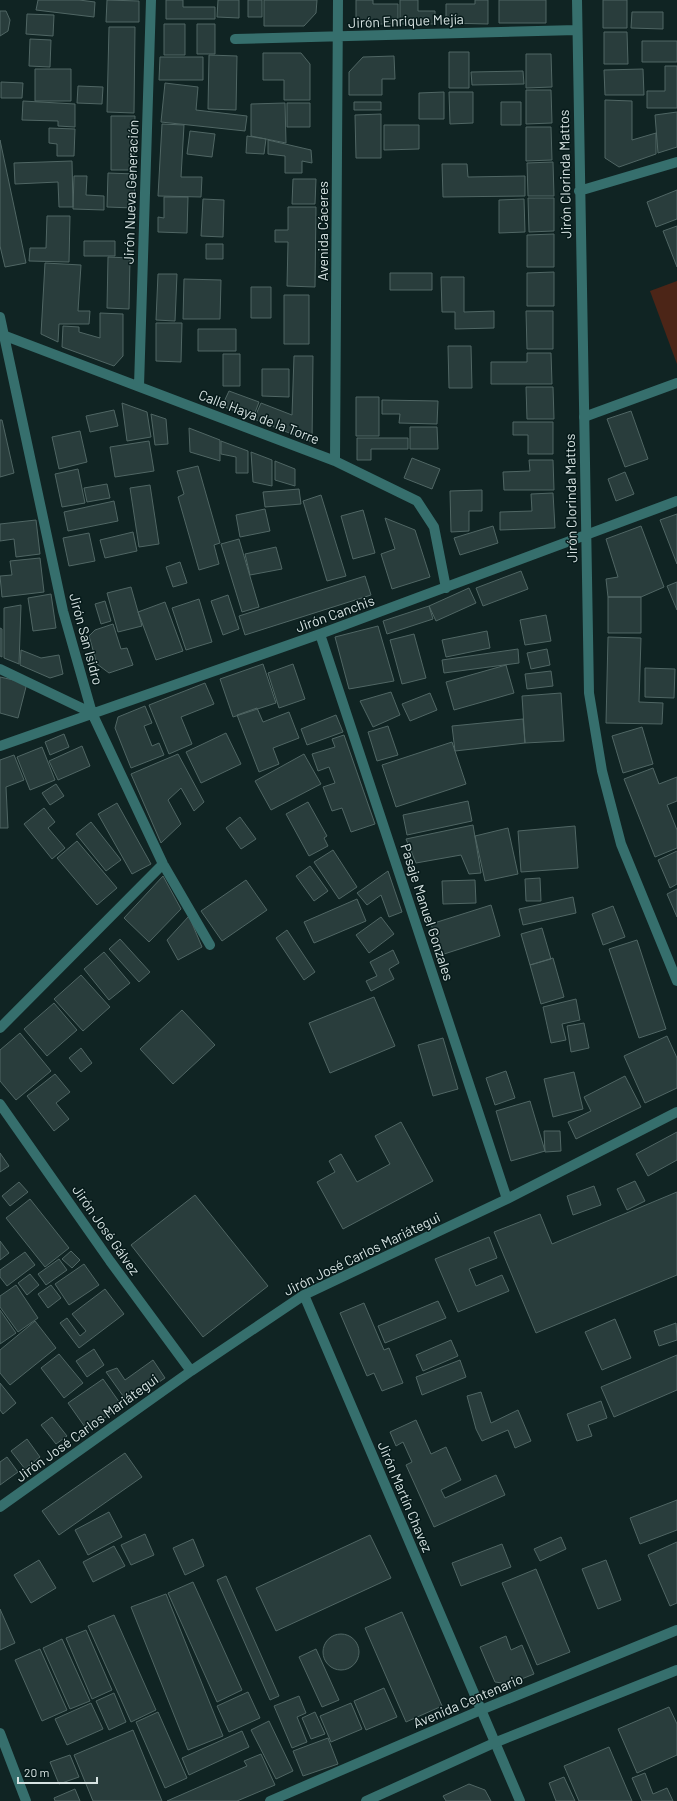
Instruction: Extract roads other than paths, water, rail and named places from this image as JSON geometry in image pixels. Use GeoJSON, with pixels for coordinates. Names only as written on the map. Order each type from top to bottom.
{"type":"FeatureCollection","features":[{"type":"Feature","properties":{"kind":"street","name":"Jirón Nueva Generación"},"geometry":{"type":"LineString","coordinates":[[139,386],[151,0]]}},
{"type":"Feature","properties":{"kind":"street","name":"Avenida Cáceres"},"geometry":{"type":"LineString","coordinates":[[335,461],[338,0]]}},
{"type":"Feature","properties":{"kind":"street","name":"Jirón Clorinda Mattos"},"geometry":{"type":"LineString","coordinates":[[577,0],[579,191],[589,693],[602,771],[621,844],[677,981]]}},
{"type":"Feature","properties":{"kind":"street","name":"Jirón Enrique Mejía"},"geometry":{"type":"LineString","coordinates":[[235,39],[577,30]]}},
{"type":"Feature","properties":{"kind":"street"},"geometry":{"type":"LineString","coordinates":[[579,191],[677,162]]}},
{"type":"Feature","properties":{"kind":"street","name":"Jirón San Isidro"},"geometry":{"type":"LineString","coordinates":[[0,317],[2,334],[63,611],[92,713],[163,864],[210,945]]}},
{"type":"Feature","properties":{"kind":"street","name":"Calle Haya de la Torre"},"geometry":{"type":"LineString","coordinates":[[2,334],[335,461],[417,501],[434,528],[446,588]]}},
{"type":"Feature","properties":{"kind":"street"},"geometry":{"type":"LineString","coordinates":[[584,418],[677,383]]}},
{"type":"Feature","properties":{"kind":"street","name":"Jirón Canchis"},"geometry":{"type":"LineString","coordinates":[[0,746],[320,634],[677,501]]}},
{"type":"Feature","properties":{"kind":"street","name":"Pasaje Manuel Gonzales"},"geometry":{"type":"LineString","coordinates":[[320,634],[507,1199]]}},
{"type":"Feature","properties":{"kind":"street"},"geometry":{"type":"LineString","coordinates":[[0,669],[92,713]]}},
{"type":"Feature","properties":{"kind":"street"},"geometry":{"type":"LineString","coordinates":[[0,1028],[163,864]]}},
{"type":"Feature","properties":{"kind":"street","name":"Jirón José Gálvez"},"geometry":{"type":"LineString","coordinates":[[0,1104],[110,1261],[191,1371]]}},
{"type":"Feature","properties":{"kind":"street","name":"Jirón José Carlos Mariátegui"},"geometry":{"type":"LineString","coordinates":[[0,1507],[191,1371],[304,1295],[507,1199],[677,1112]]}},
{"type":"Feature","properties":{"kind":"street","name":"Jirón Martín Chavez"},"geometry":{"type":"LineString","coordinates":[[304,1295],[481,1710]]}},
{"type":"Feature","properties":{"kind":"street","name":"Avenida Centenario"},"geometry":{"type":"LineString","coordinates":[[270,1801],[481,1710],[677,1630]]}},
{"type":"Feature","properties":{"kind":"street"},"geometry":{"type":"LineString","coordinates":[[366,1801],[494,1743],[677,1670]]}},
{"type":"Feature","properties":{"kind":"street"},"geometry":{"type":"LineString","coordinates":[[481,1710],[520,1801]]}},
{"type":"Feature","properties":{"kind":"street"},"geometry":{"type":"LineString","coordinates":[[0,1733],[26,1801]]}}]}
